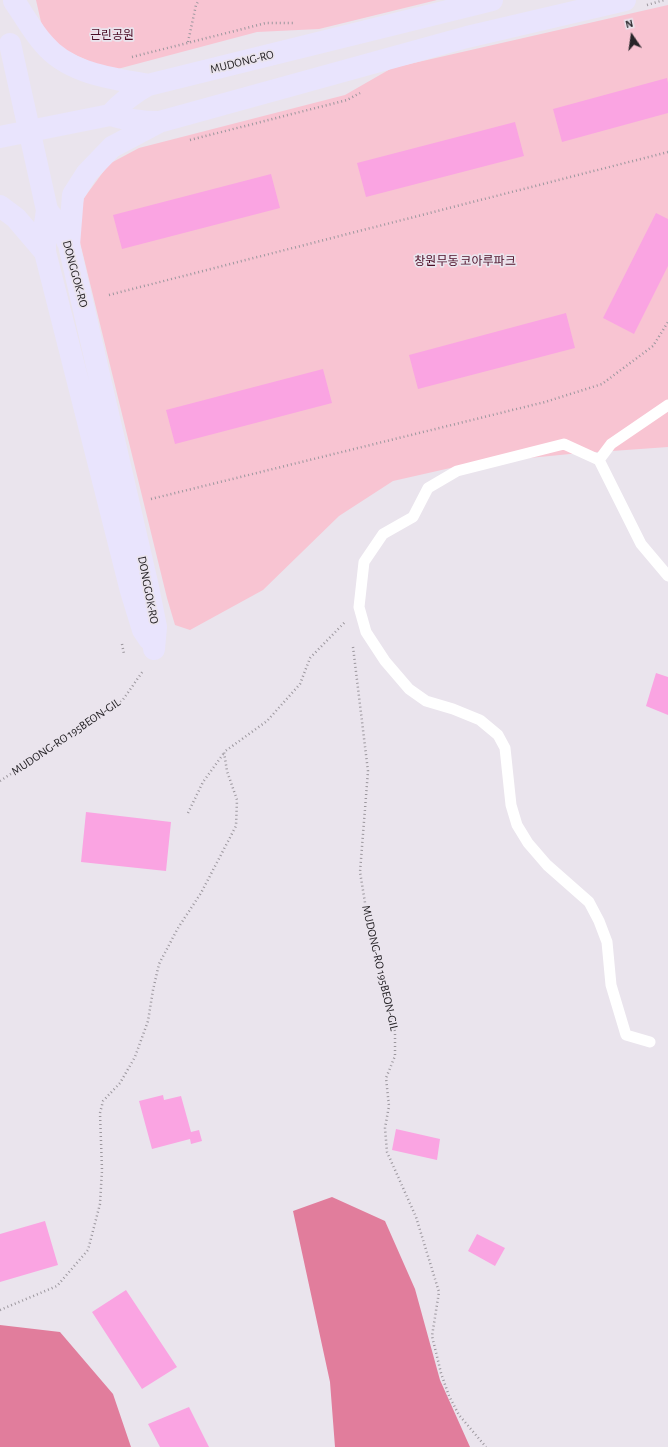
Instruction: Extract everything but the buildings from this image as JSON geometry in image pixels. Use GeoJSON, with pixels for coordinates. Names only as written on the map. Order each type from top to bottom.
{"type":"FeatureCollection","features":[{"type":"Feature","properties":{"kind":"main road"},"geometry":{"type":"LineString","coordinates":[[14,0],[44,44],[58,57],[79,69],[148,85]]}},
{"type":"Feature","properties":{"kind":"main road"},"geometry":{"type":"LineString","coordinates":[[14,0],[16,18],[14,34],[5,39],[30,131],[48,210]]}},
{"type":"Feature","properties":{"kind":"main road","name":"MUDONG-RO"},"geometry":{"type":"LineString","coordinates":[[110,115],[121,103],[148,85],[492,0]]}},
{"type":"Feature","properties":{"kind":"main road"},"geometry":{"type":"LineString","coordinates":[[69,245],[73,195],[87,173],[112,147],[159,122],[467,37],[633,3]]}},
{"type":"Feature","properties":{"kind":"main road"},"geometry":{"type":"LineString","coordinates":[[0,137],[110,115],[126,120],[159,122]]}},
{"type":"Feature","properties":{"kind":"main road"},"geometry":{"type":"LineString","coordinates":[[0,206],[16,218],[45,252]]}},
{"type":"Feature","properties":{"kind":"main road","name":"DONGGOK-RO"},"geometry":{"type":"LineString","coordinates":[[48,210],[63,232],[69,245],[148,587],[156,628],[154,649]]}},
{"type":"Feature","properties":{"kind":"main road","name":"DONGGOK-RO"},"geometry":{"type":"LineString","coordinates":[[48,210],[44,224],[45,252],[131,591],[144,630],[154,649]]}},
{"type":"Feature","properties":{"kind":"lane"},"geometry":{"type":"LineString","coordinates":[[599,460],[611,444],[668,405]]}},
{"type":"Feature","properties":{"kind":"lane"},"geometry":{"type":"LineString","coordinates":[[650,1042],[626,1035],[611,985],[607,942],[599,921],[589,902],[547,865],[528,843],[517,825],[511,804],[504,748],[498,735],[480,720],[453,709],[426,701],[409,689],[385,661],[366,632],[359,607],[364,562],[383,534],[413,517],[428,488],[457,471],[564,444],[599,460],[641,544],[668,576]]}},
{"type":"Feature","properties":{"kind":"path"},"geometry":{"type":"LineString","coordinates":[[188,42],[196,5],[199,0]]}},
{"type":"Feature","properties":{"kind":"path"},"geometry":{"type":"LineString","coordinates":[[633,3],[664,0]]}},
{"type":"Feature","properties":{"kind":"path"},"geometry":{"type":"LineString","coordinates":[[132,57],[266,23],[298,23]]}},
{"type":"Feature","properties":{"kind":"path"},"geometry":{"type":"LineString","coordinates":[[186,141],[347,100],[366,90]]}},
{"type":"Feature","properties":{"kind":"path"},"geometry":{"type":"LineString","coordinates":[[109,294],[668,152]]}},
{"type":"Feature","properties":{"kind":"path"},"geometry":{"type":"LineString","coordinates":[[130,504],[545,402],[602,384],[654,346],[668,322]]}},
{"type":"Feature","properties":{"kind":"path"},"geometry":{"type":"LineString","coordinates":[[188,813],[203,782],[225,750],[267,721],[300,684],[310,658],[359,607]]}},
{"type":"Feature","properties":{"kind":"path","name":"MUDONG-RO 195BEON-GIL"},"geometry":{"type":"LineString","coordinates":[[359,607],[353,648],[368,771],[360,872],[368,921],[395,1032],[395,1056],[386,1078],[389,1106],[384,1128],[387,1152],[416,1217],[439,1292],[432,1336],[441,1373],[449,1396],[459,1415],[486,1447]]}},
{"type":"Feature","properties":{"kind":"path","name":"MUDONG-RO 195BEON-GIL"},"geometry":{"type":"LineString","coordinates":[[0,781],[122,701],[142,674],[154,649]]}},
{"type":"Feature","properties":{"kind":"path"},"geometry":{"type":"LineString","coordinates":[[0,1310],[57,1286],[88,1250],[100,1204],[102,1170],[100,1113],[103,1101],[120,1083],[135,1057],[148,1021],[153,990],[160,964],[178,928],[201,894],[236,826],[237,800],[227,771],[225,750]]}},
{"type":"Feature","properties":{"kind":"green space","name":"근린공원"},"geometry":{"type":"Polygon","coordinates":[[[36,0],[437,0],[319,29],[257,32],[110,71],[54,45],[41,22],[36,0]]]}},
{"type":"Feature","properties":{"kind":"green space","name":"창원무동 코아루파크"},"geometry":{"type":"Polygon","coordinates":[[[668,5],[668,447],[570,454],[468,464],[393,481],[339,516],[263,590],[190,630],[175,625],[167,598],[77,230],[84,198],[109,164],[139,148],[345,95],[392,68],[668,5]]]}},
{"type":"Feature","properties":{"kind":"shaded area"},"geometry":{"type":"Polygon","coordinates":[[[332,1197],[385,1221],[415,1289],[440,1380],[470,1447],[335,1447],[330,1382],[293,1211],[332,1197]]]}},
{"type":"Feature","properties":{"kind":"shaded area"},"geometry":{"type":"Polygon","coordinates":[[[0,1325],[60,1332],[113,1394],[131,1447],[0,1447],[0,1325]]]}}]}
